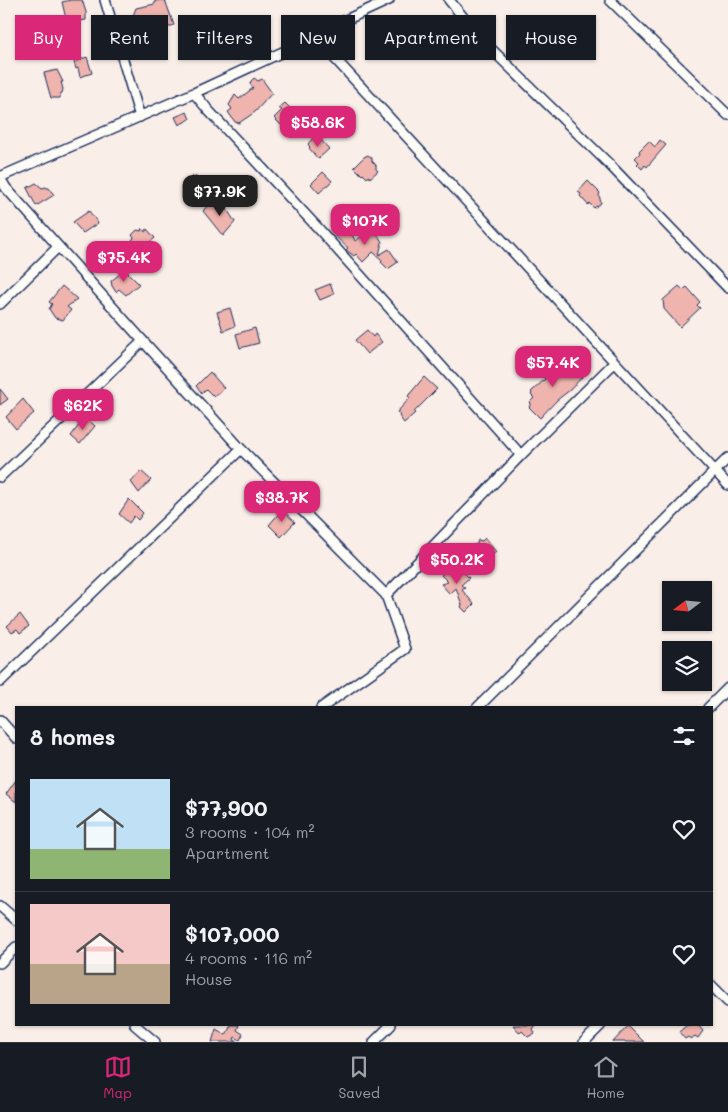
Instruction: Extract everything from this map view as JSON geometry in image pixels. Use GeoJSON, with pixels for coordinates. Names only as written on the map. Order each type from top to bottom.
{"type":"FeatureCollection","features":[{"type":"Feature","properties":{"kind":"street"},"geometry":{"type":"LineString","coordinates":[[105,0],[140,117]]}},
{"type":"Feature","properties":{"kind":"street"},"geometry":{"type":"LineString","coordinates":[[355,16],[389,0]]}},
{"type":"Feature","properties":{"kind":"street"},"geometry":{"type":"LineString","coordinates":[[449,0],[483,41],[609,164],[728,288]]}},
{"type":"Feature","properties":{"kind":"street"},"geometry":{"type":"LineString","coordinates":[[610,0],[728,115]]}},
{"type":"Feature","properties":{"kind":"street"},"geometry":{"type":"LineString","coordinates":[[281,53],[140,117],[0,177],[6,188],[58,248],[241,449],[386,595],[405,649],[324,706]]}},
{"type":"Feature","properties":{"kind":"street"},"geometry":{"type":"LineString","coordinates":[[336,60],[728,485]]}},
{"type":"Feature","properties":{"kind":"street"},"geometry":{"type":"LineString","coordinates":[[194,93],[208,111],[318,228],[522,455]]}},
{"type":"Feature","properties":{"kind":"street"},"geometry":{"type":"LineString","coordinates":[[0,304],[58,248]]}},
{"type":"Feature","properties":{"kind":"street"},"geometry":{"type":"LineString","coordinates":[[0,477],[143,341]]}},
{"type":"Feature","properties":{"kind":"street"},"geometry":{"type":"LineString","coordinates":[[386,595],[614,362]]}},
{"type":"Feature","properties":{"kind":"street"},"geometry":{"type":"LineString","coordinates":[[0,682],[241,449]]}},
{"type":"Feature","properties":{"kind":"street"},"geometry":{"type":"LineString","coordinates":[[479,706],[728,458]]}},
{"type":"Feature","properties":{"kind":"street"},"geometry":{"type":"LineString","coordinates":[[710,706],[728,688]]}},
{"type":"Feature","properties":{"kind":"street"},"geometry":{"type":"LineString","coordinates":[[0,720],[15,737]]}},
{"type":"Feature","properties":{"kind":"street"},"geometry":{"type":"LineString","coordinates":[[0,906],[15,919]]}},
{"type":"Feature","properties":{"kind":"street"},"geometry":{"type":"LineString","coordinates":[[0,963],[15,948]]}},
{"type":"Feature","properties":{"kind":"street"},"geometry":{"type":"LineString","coordinates":[[713,988],[728,1002]]}},
{"type":"Feature","properties":{"kind":"street"},"geometry":{"type":"LineString","coordinates":[[374,1042],[390,1026]]}},
{"type":"Feature","properties":{"kind":"street"},"geometry":{"type":"LineString","coordinates":[[584,1042],[600,1026]]}},
{"type":"Feature","properties":{"kind":"street"},"geometry":{"type":"LineString","coordinates":[[146,1028],[154,1042]]}},
{"type":"Feature","properties":{"kind":"building"},"geometry":{"type":"Polygon","coordinates":[[[82,0],[86,12],[86,20],[81,21],[81,15],[65,15],[62,2],[82,0]]]}},
{"type":"Feature","properties":{"kind":"building"},"geometry":{"type":"Polygon","coordinates":[[[165,0],[174,25],[168,27],[168,15],[133,15],[136,8],[155,4],[154,2],[165,0]]]}},
{"type":"Feature","properties":{"kind":"building"},"geometry":{"type":"Polygon","coordinates":[[[87,57],[92,73],[80,77],[74,62],[87,57]]]}},
{"type":"Feature","properties":{"kind":"building"},"geometry":{"type":"Polygon","coordinates":[[[57,70],[63,82],[61,82],[63,89],[60,98],[51,98],[44,73],[57,70]]]}},
{"type":"Feature","properties":{"kind":"building"},"geometry":{"type":"Polygon","coordinates":[[[254,78],[258,81],[262,79],[272,93],[255,112],[239,123],[235,122],[228,112],[232,109],[229,105],[235,95],[239,99],[253,88],[250,84],[254,78]]]}},
{"type":"Feature","properties":{"kind":"building"},"geometry":{"type":"Polygon","coordinates":[[[285,103],[293,113],[281,125],[274,118],[282,110],[279,108],[285,103]]]}},
{"type":"Feature","properties":{"kind":"building"},"geometry":{"type":"Polygon","coordinates":[[[187,112],[190,119],[179,125],[175,117],[187,112]]]}},
{"type":"Feature","properties":{"kind":"building"},"geometry":{"type":"Polygon","coordinates":[[[313,138],[316,142],[320,139],[329,149],[318,159],[308,144],[313,138]]]}},
{"type":"Feature","properties":{"kind":"building"},"geometry":{"type":"Polygon","coordinates":[[[660,140],[666,145],[647,167],[645,165],[642,169],[637,164],[639,162],[635,158],[640,153],[639,151],[649,141],[655,147],[660,140]]]}},
{"type":"Feature","properties":{"kind":"building"},"geometry":{"type":"Polygon","coordinates":[[[368,155],[372,158],[378,171],[370,178],[369,176],[367,178],[362,175],[354,167],[368,155]]]}},
{"type":"Feature","properties":{"kind":"building"},"geometry":{"type":"Polygon","coordinates":[[[323,172],[332,181],[319,193],[311,184],[323,172]]]}},
{"type":"Feature","properties":{"kind":"building"},"geometry":{"type":"Polygon","coordinates":[[[194,175],[212,192],[198,201],[195,198],[192,201],[186,193],[188,187],[185,184],[194,175]]]}},
{"type":"Feature","properties":{"kind":"building"},"geometry":{"type":"Polygon","coordinates":[[[588,181],[600,193],[601,203],[594,208],[589,203],[588,205],[578,192],[588,181]]]}},
{"type":"Feature","properties":{"kind":"building"},"geometry":{"type":"Polygon","coordinates":[[[36,183],[42,188],[49,188],[54,195],[36,206],[27,188],[36,183]]]}},
{"type":"Feature","properties":{"kind":"building"},"geometry":{"type":"Polygon","coordinates":[[[223,203],[235,222],[223,236],[203,211],[207,206],[223,203]]]}},
{"type":"Feature","properties":{"kind":"building"},"geometry":{"type":"Polygon","coordinates":[[[89,211],[98,223],[83,233],[73,222],[89,211]]]}},
{"type":"Feature","properties":{"kind":"building"},"geometry":{"type":"Polygon","coordinates":[[[344,223],[355,241],[364,235],[372,225],[382,242],[379,255],[389,249],[398,262],[388,269],[373,252],[363,262],[356,254],[354,256],[346,250],[348,248],[335,236],[338,233],[336,231],[344,223]]]}},
{"type":"Feature","properties":{"kind":"building"},"geometry":{"type":"Polygon","coordinates":[[[142,228],[145,232],[147,229],[155,238],[140,250],[132,240],[134,238],[132,235],[137,230],[141,231],[142,228]]]}},
{"type":"Feature","properties":{"kind":"building"},"geometry":{"type":"Polygon","coordinates":[[[125,270],[139,284],[126,295],[119,289],[116,292],[111,281],[125,270]]]}},
{"type":"Feature","properties":{"kind":"building"},"geometry":{"type":"Polygon","coordinates":[[[330,284],[334,294],[320,300],[315,290],[330,284]]]}},
{"type":"Feature","properties":{"kind":"building"},"geometry":{"type":"Polygon","coordinates":[[[62,286],[77,299],[67,307],[71,310],[63,320],[55,318],[49,309],[52,304],[49,302],[62,286]]]}},
{"type":"Feature","properties":{"kind":"building"},"geometry":{"type":"Polygon","coordinates":[[[679,286],[683,290],[687,287],[700,302],[697,305],[700,308],[680,327],[664,309],[663,300],[679,286]]]}},
{"type":"Feature","properties":{"kind":"building"},"geometry":{"type":"Polygon","coordinates":[[[230,308],[235,326],[223,331],[217,312],[230,308]]]}},
{"type":"Feature","properties":{"kind":"building"},"geometry":{"type":"Polygon","coordinates":[[[255,328],[259,343],[240,348],[236,334],[255,328]]]}},
{"type":"Feature","properties":{"kind":"building"},"geometry":{"type":"Polygon","coordinates":[[[367,330],[373,337],[375,334],[382,342],[367,354],[355,340],[367,330]]]}},
{"type":"Feature","properties":{"kind":"building"},"geometry":{"type":"Polygon","coordinates":[[[571,351],[578,359],[572,365],[565,357],[571,351]]]}},
{"type":"Feature","properties":{"kind":"building"},"geometry":{"type":"Polygon","coordinates":[[[553,364],[560,373],[572,365],[582,377],[540,418],[529,407],[530,402],[534,398],[531,392],[545,379],[541,375],[553,364]]]}},
{"type":"Feature","properties":{"kind":"building"},"geometry":{"type":"Polygon","coordinates":[[[210,372],[224,388],[214,397],[206,389],[202,393],[196,386],[210,372]]]}},
{"type":"Feature","properties":{"kind":"building"},"geometry":{"type":"Polygon","coordinates":[[[424,377],[437,389],[404,423],[397,412],[410,398],[408,396],[424,377]]]}},
{"type":"Feature","properties":{"kind":"building"},"geometry":{"type":"Polygon","coordinates":[[[0,389],[8,399],[0,405],[0,389]]]}},
{"type":"Feature","properties":{"kind":"building"},"geometry":{"type":"Polygon","coordinates":[[[23,399],[34,413],[16,429],[6,417],[23,399]]]}},
{"type":"Feature","properties":{"kind":"building"},"geometry":{"type":"Polygon","coordinates":[[[85,417],[95,426],[80,444],[71,436],[85,417]]]}},
{"type":"Feature","properties":{"kind":"building"},"geometry":{"type":"Polygon","coordinates":[[[141,471],[151,480],[139,493],[131,482],[141,471]]]}},
{"type":"Feature","properties":{"kind":"building"},"geometry":{"type":"Polygon","coordinates":[[[129,499],[143,513],[138,520],[134,516],[129,523],[119,514],[129,499]]]}},
{"type":"Feature","properties":{"kind":"building"},"geometry":{"type":"Polygon","coordinates":[[[282,510],[295,522],[281,537],[269,525],[282,510]]]}},
{"type":"Feature","properties":{"kind":"building"},"geometry":{"type":"Polygon","coordinates":[[[485,538],[496,552],[483,562],[477,562],[474,565],[470,558],[473,557],[470,552],[473,550],[471,546],[477,544],[478,540],[482,541],[485,538]]]}},
{"type":"Feature","properties":{"kind":"building"},"geometry":{"type":"Polygon","coordinates":[[[457,565],[469,578],[461,585],[465,588],[462,590],[474,604],[466,612],[461,607],[456,588],[450,594],[441,584],[448,582],[441,575],[451,566],[455,569],[457,565]]]}},
{"type":"Feature","properties":{"kind":"building"},"geometry":{"type":"Polygon","coordinates":[[[20,614],[29,626],[20,633],[17,629],[12,632],[7,626],[20,614]]]}},
{"type":"Feature","properties":{"kind":"building"},"geometry":{"type":"Polygon","coordinates":[[[15,781],[15,801],[6,794],[15,781]]]}},
{"type":"Feature","properties":{"kind":"building"},"geometry":{"type":"Polygon","coordinates":[[[230,1026],[239,1026],[237,1030],[243,1034],[240,1040],[235,1037],[234,1040],[238,1042],[212,1042],[216,1029],[226,1035],[230,1026]]]}},
{"type":"Feature","properties":{"kind":"building"},"geometry":{"type":"Polygon","coordinates":[[[514,1026],[535,1026],[533,1029],[535,1033],[528,1037],[522,1031],[520,1033],[514,1026]]]}},
{"type":"Feature","properties":{"kind":"building"},"geometry":{"type":"Polygon","coordinates":[[[628,1026],[644,1042],[613,1042],[628,1026]]]}},
{"type":"Feature","properties":{"kind":"building"},"geometry":{"type":"Polygon","coordinates":[[[686,1026],[699,1026],[703,1031],[698,1038],[695,1036],[691,1039],[688,1037],[685,1039],[679,1032],[686,1026]]]}}]}
